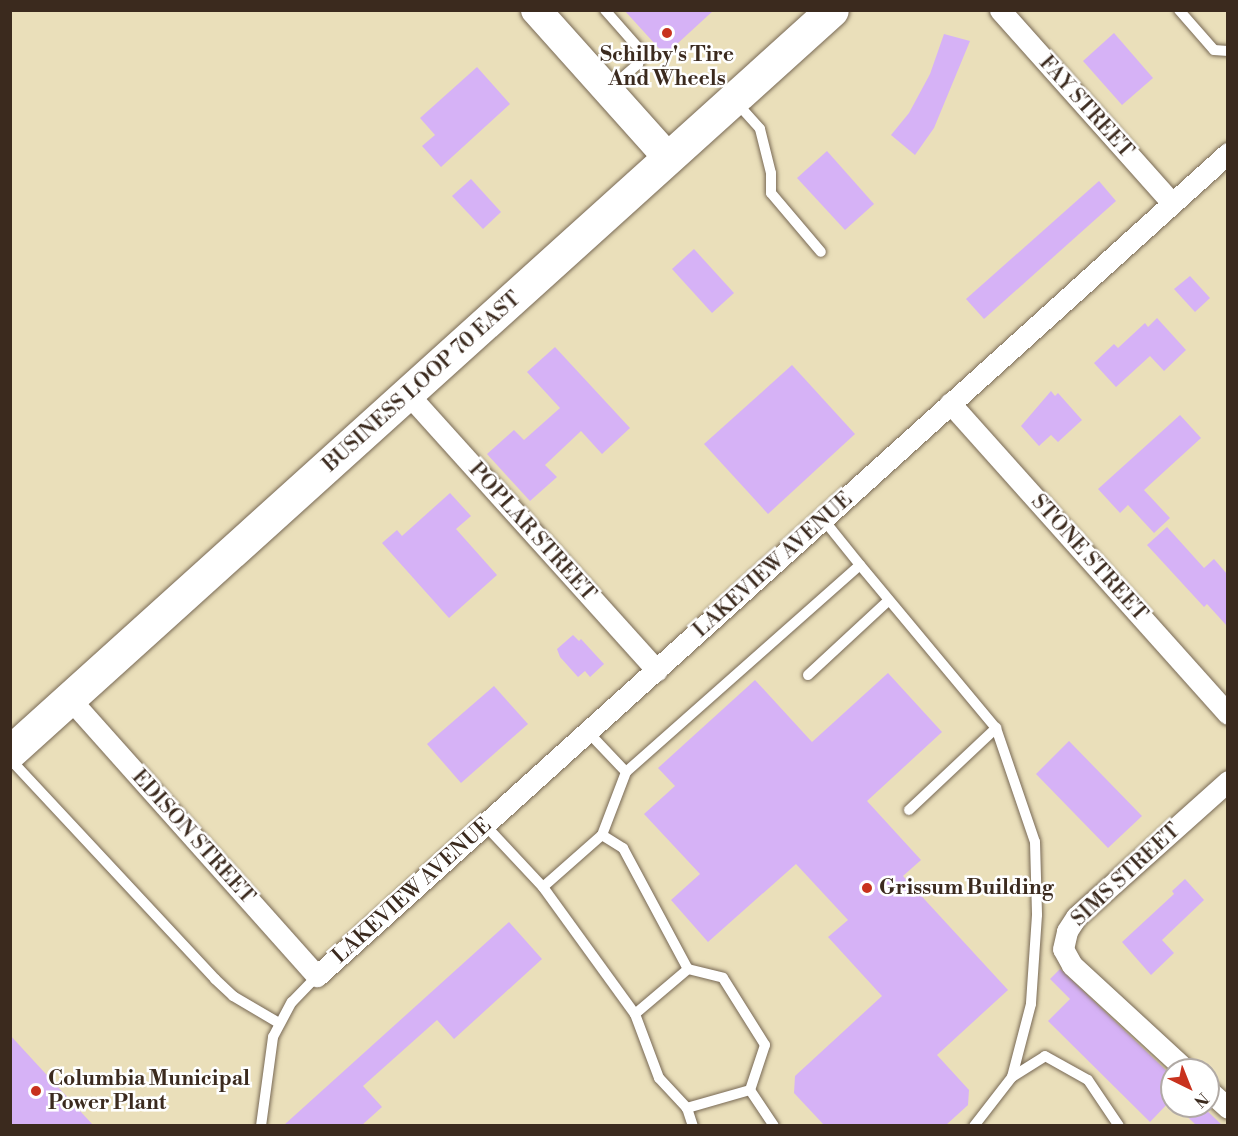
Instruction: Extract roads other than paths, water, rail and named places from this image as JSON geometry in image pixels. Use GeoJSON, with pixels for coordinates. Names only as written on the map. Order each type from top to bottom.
{"type":"FeatureCollection","features":[{"type":"Feature","properties":{"kind":"main road"},"geometry":{"type":"LineString","coordinates":[[538,11],[669,159]]}},
{"type":"Feature","properties":{"kind":"main road","name":"BUSINESS LOOP 70 EAST"},"geometry":{"type":"LineString","coordinates":[[10,752],[669,159],[823,13]]}},
{"type":"Feature","properties":{"kind":"street","name":"FAY STREET"},"geometry":{"type":"LineString","coordinates":[[1000,10],[1172,203]]}},
{"type":"Feature","properties":{"kind":"street","name":"LAKEVIEW AVENUE"},"geometry":{"type":"LineString","coordinates":[[317,976],[1227,153]]}},
{"type":"Feature","properties":{"kind":"street","name":"POPLAR STREET"},"geometry":{"type":"LineString","coordinates":[[408,394],[657,670]]}},
{"type":"Feature","properties":{"kind":"street","name":"STONE STREET"},"geometry":{"type":"LineString","coordinates":[[950,403],[1227,714]]}},
{"type":"Feature","properties":{"kind":"street","name":"EDISON STREET"},"geometry":{"type":"LineString","coordinates":[[70,699],[317,976]]}},
{"type":"Feature","properties":{"kind":"street","name":"SIMS STREET"},"geometry":{"type":"LineString","coordinates":[[1173,1058],[1072,965],[1063,949],[1067,932],[1076,917],[1227,781]]}},
{"type":"Feature","properties":{"kind":"lane"},"geometry":{"type":"LineString","coordinates":[[604,10],[642,52],[638,64],[608,90]]}},
{"type":"Feature","properties":{"kind":"lane"},"geometry":{"type":"LineString","coordinates":[[1179,10],[1214,50],[1227,51]]}},
{"type":"Feature","properties":{"kind":"lane"},"geometry":{"type":"LineString","coordinates":[[734,99],[760,129],[771,173],[771,193],[821,252]]}},
{"type":"Feature","properties":{"kind":"lane"},"geometry":{"type":"LineString","coordinates":[[823,519],[996,728],[1035,842],[1037,915],[1031,1004],[1012,1077]]}},
{"type":"Feature","properties":{"kind":"lane"},"geometry":{"type":"LineString","coordinates":[[543,887],[602,835],[626,772],[860,565]]}},
{"type":"Feature","properties":{"kind":"lane"},"geometry":{"type":"LineString","coordinates":[[808,675],[890,600]]}},
{"type":"Feature","properties":{"kind":"lane"},"geometry":{"type":"LineString","coordinates":[[909,810],[996,728]]}},
{"type":"Feature","properties":{"kind":"lane"},"geometry":{"type":"LineString","coordinates":[[588,732],[626,772]]}},
{"type":"Feature","properties":{"kind":"lane"},"geometry":{"type":"LineString","coordinates":[[10,759],[215,979],[233,996],[279,1023]]}},
{"type":"Feature","properties":{"kind":"lane"},"geometry":{"type":"LineString","coordinates":[[485,825],[543,887],[635,1014],[659,1078],[687,1108],[693,1125]]}},
{"type":"Feature","properties":{"kind":"lane"},"geometry":{"type":"LineString","coordinates":[[602,835],[623,848],[687,969],[723,978],[765,1045],[750,1090]]}},
{"type":"Feature","properties":{"kind":"lane"},"geometry":{"type":"LineString","coordinates":[[635,1014],[687,969]]}},
{"type":"Feature","properties":{"kind":"lane"},"geometry":{"type":"LineString","coordinates":[[261,1125],[270,1053],[279,1023],[292,1002],[317,976]]}},
{"type":"Feature","properties":{"kind":"lane"},"geometry":{"type":"LineString","coordinates":[[974,1125],[1012,1077],[1045,1056],[1088,1080],[1119,1125]]}},
{"type":"Feature","properties":{"kind":"lane"},"geometry":{"type":"LineString","coordinates":[[687,1108],[750,1090]]}},
{"type":"Feature","properties":{"kind":"lane"},"geometry":{"type":"LineString","coordinates":[[750,1090],[774,1125]]}},
{"type":"Feature","properties":{"kind":"place","name":"Schilby's Tire And Wheels"},"geometry":{"type":"Point","coordinates":[667,33]}},
{"type":"Feature","properties":{"kind":"place","name":"Grissum Building"},"geometry":{"type":"Point","coordinates":[867,888]}},
{"type":"Feature","properties":{"kind":"place","name":"Columbia Municipal Power Plant"},"geometry":{"type":"Point","coordinates":[36,1091]}}]}
